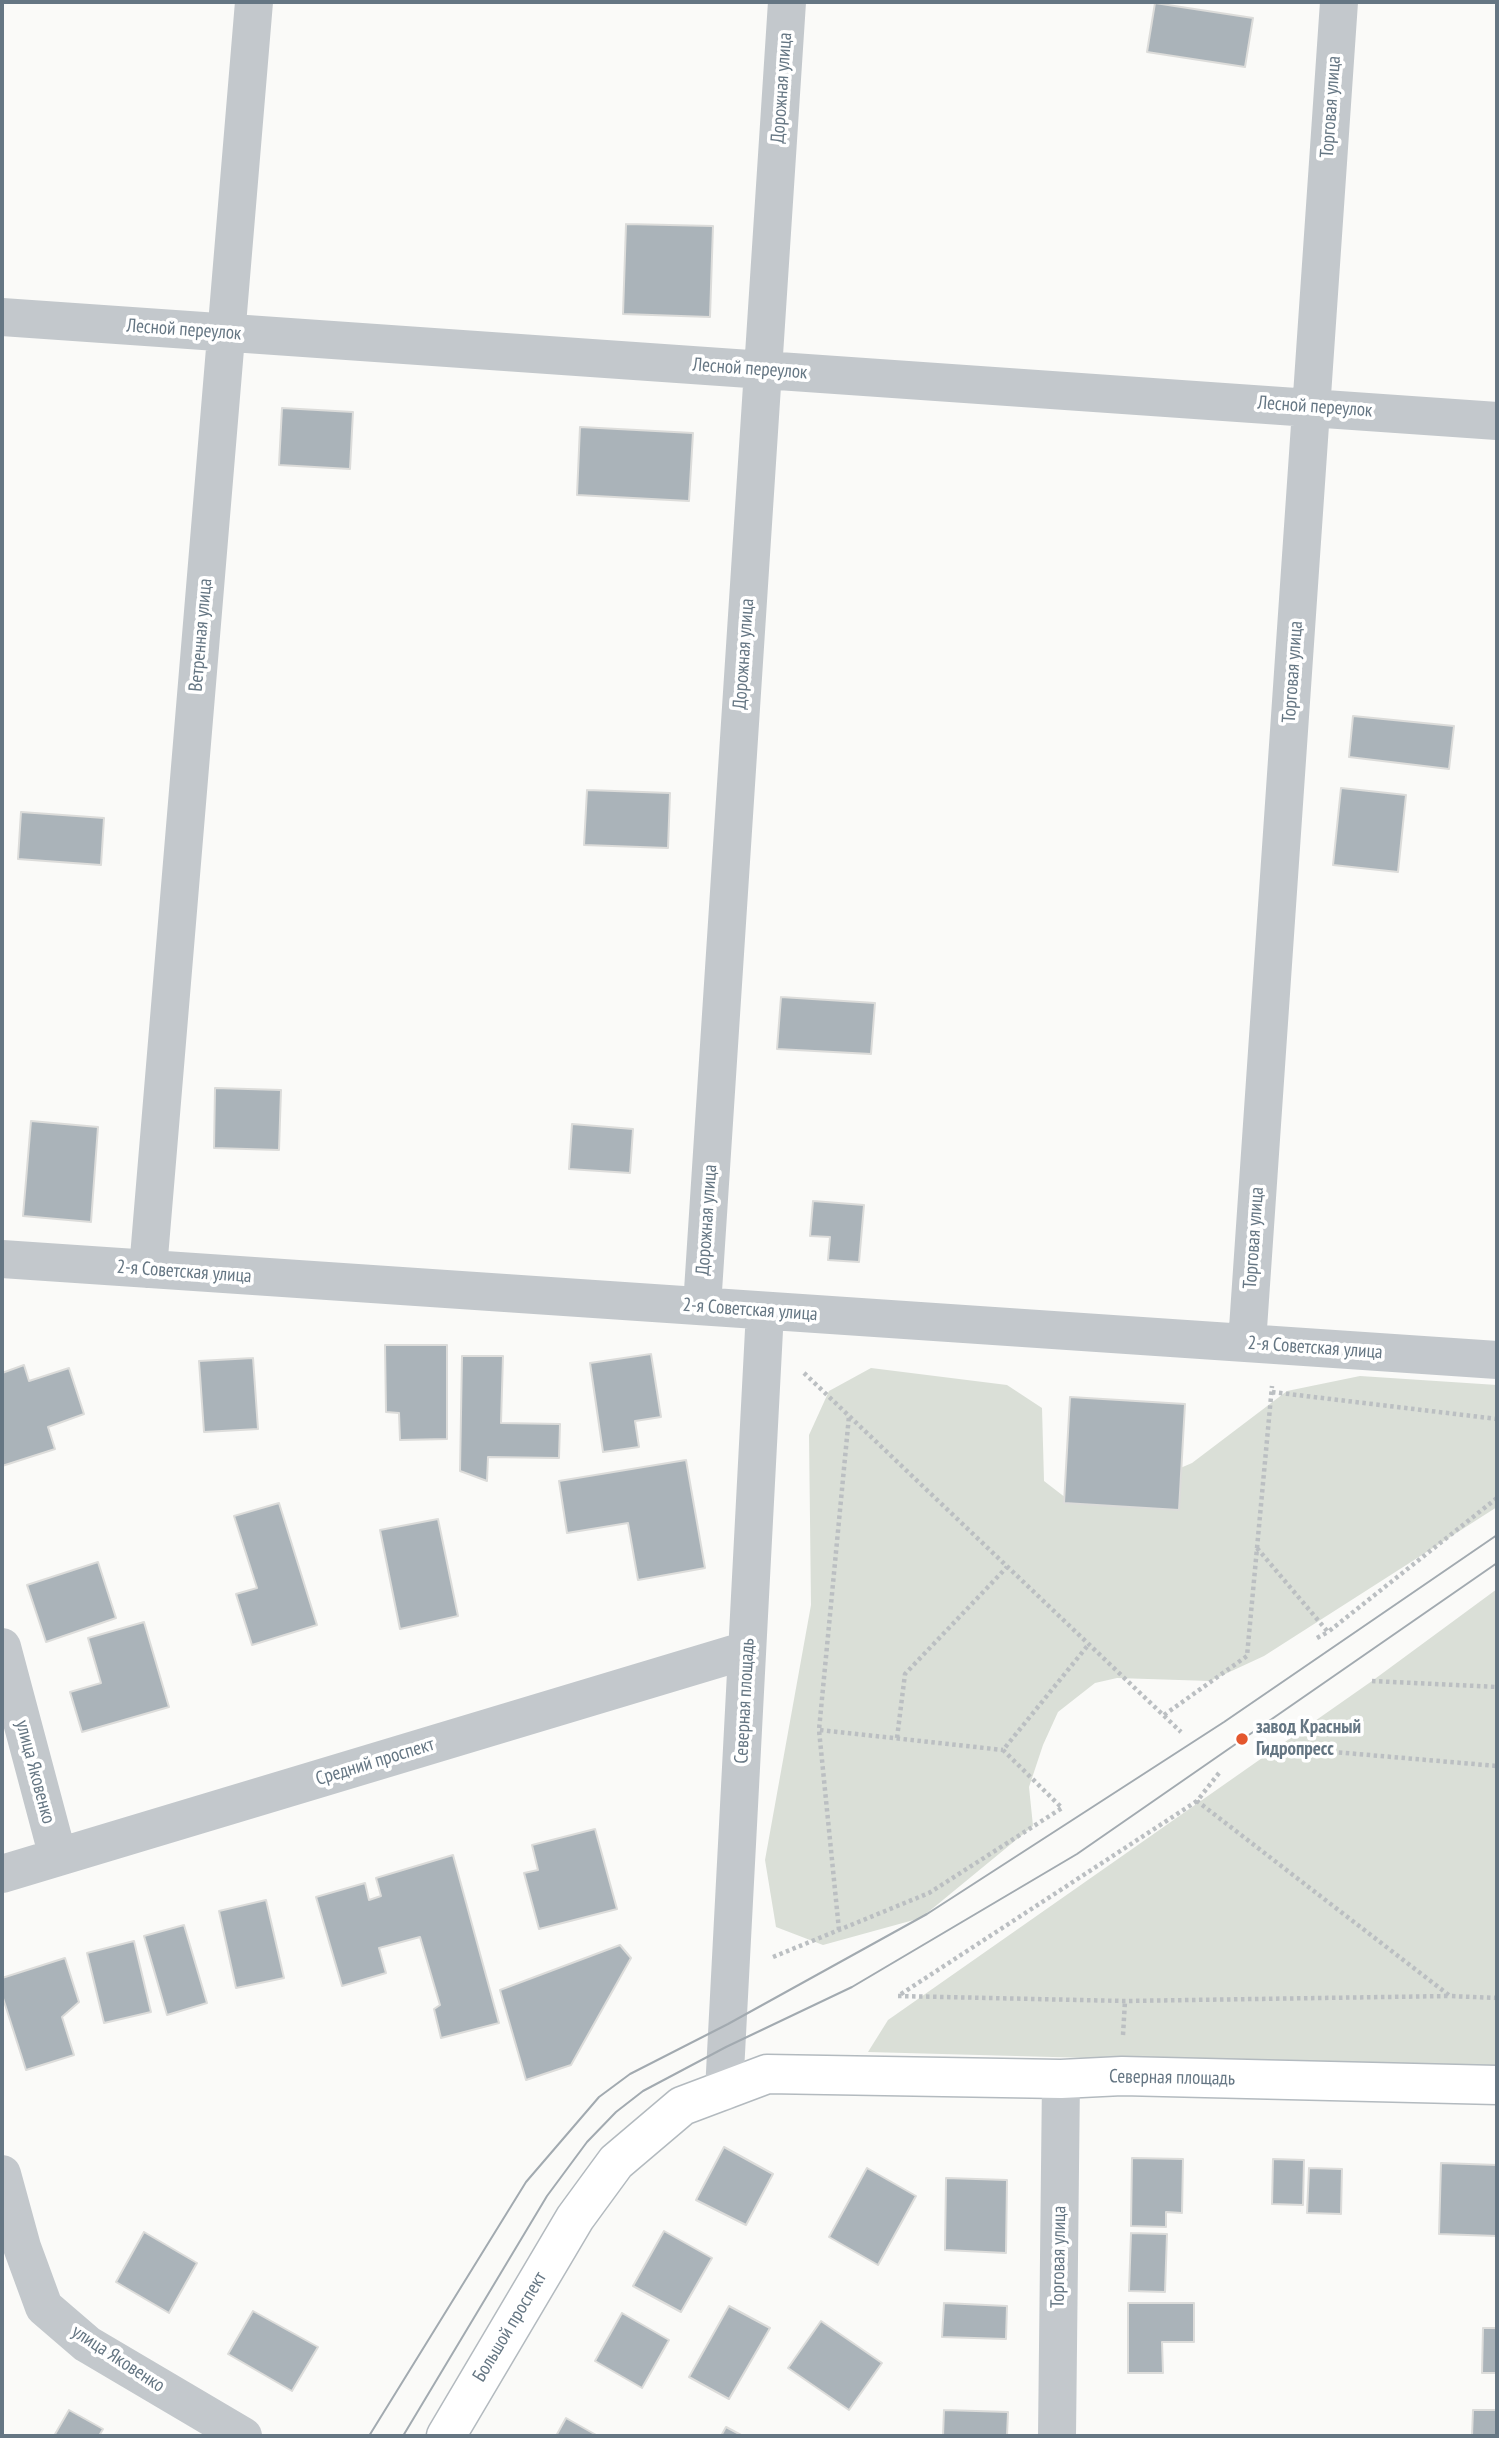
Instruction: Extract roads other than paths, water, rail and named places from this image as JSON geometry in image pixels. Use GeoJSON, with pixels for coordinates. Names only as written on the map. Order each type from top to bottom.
{"type":"FeatureCollection","features":[{"type":"Feature","properties":{"kind":"main road","name":"Северная площадь"},"geometry":{"type":"LineString","coordinates":[[575,2218],[616,2162],[682,2106],[767,2074],[1061,2078],[1122,2076],[1497,2085]]}},
{"type":"Feature","properties":{"kind":"main road","name":"Большой проспект"},"geometry":{"type":"LineString","coordinates":[[446,2436],[575,2218]]}},
{"type":"Feature","properties":{"kind":"street","name":"Ветренная улица"},"geometry":{"type":"LineString","coordinates":[[148,1269],[254,2]]}},
{"type":"Feature","properties":{"kind":"street","name":"Дорожная улица"},"geometry":{"type":"LineString","coordinates":[[702,1307],[787,2]]}},
{"type":"Feature","properties":{"kind":"street","name":"Торговая улица"},"geometry":{"type":"LineString","coordinates":[[1261,1344],[1311,407],[1339,2]]}},
{"type":"Feature","properties":{"kind":"street","name":"Лесной переулок"},"geometry":{"type":"LineString","coordinates":[[2,317],[1497,421]]}},
{"type":"Feature","properties":{"kind":"street","name":"2-я Советская улица"},"geometry":{"type":"LineString","coordinates":[[2,1259],[702,1307],[765,1323],[1261,1344],[1497,1360]]}},
{"type":"Feature","properties":{"kind":"street","name":"Северная площадь"},"geometry":{"type":"LineString","coordinates":[[724,2091],[765,1323]]}},
{"type":"Feature","properties":{"kind":"street","name":"улица Яковенко"},"geometry":{"type":"LineString","coordinates":[[2,1647],[58,1857]]}},
{"type":"Feature","properties":{"kind":"street","name":"Средний проспект"},"geometry":{"type":"LineString","coordinates":[[2,1874],[747,1650]]}},
{"type":"Feature","properties":{"kind":"street","name":"Торговая улица"},"geometry":{"type":"LineString","coordinates":[[1057,2436],[1061,2078]]}},
{"type":"Feature","properties":{"kind":"street","name":"улица Яковенко"},"geometry":{"type":"LineString","coordinates":[[2,2174],[22,2247],[44,2307],[87,2344],[243,2436]]}},
{"type":"Feature","properties":{"kind":"tram line"},"geometry":{"type":"LineString","coordinates":[[369,2436],[526,2182],[599,2097],[630,2074],[728,2024],[927,1914],[1224,1722],[1497,1535]]}},
{"type":"Feature","properties":{"kind":"tram line"},"geometry":{"type":"LineString","coordinates":[[403,2436],[547,2196],[587,2142],[616,2112],[643,2091],[726,2047],[852,1987],[1077,1854],[1497,1563]]}},
{"type":"Feature","properties":{"kind":"place","name":"завод Красный Гидропресс"},"geometry":{"type":"Point","coordinates":[1242,1739]}}]}
